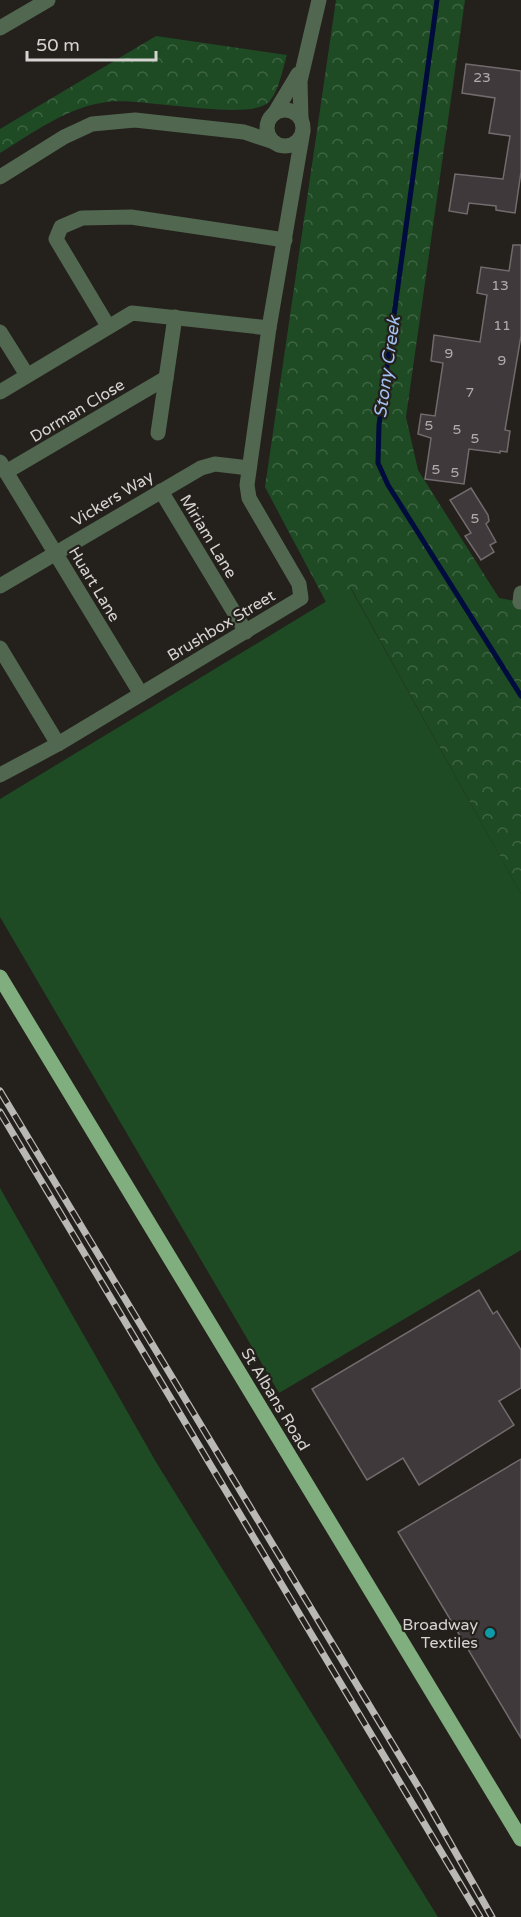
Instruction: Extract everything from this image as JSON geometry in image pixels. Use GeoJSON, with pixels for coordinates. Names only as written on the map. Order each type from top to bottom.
{"type":"FeatureCollection","features":[{"type":"Feature","properties":{"kind":"main road","name":"St Albans Road"},"geometry":{"type":"LineString","coordinates":[[0,977],[521,1839]]}},
{"type":"Feature","properties":{"kind":"street"},"geometry":{"type":"LineString","coordinates":[[0,28],[48,0]]}},
{"type":"Feature","properties":{"kind":"street","name":"Brushbox Street"},"geometry":{"type":"LineString","coordinates":[[0,775],[58,744],[301,598],[299,584],[249,498],[247,485],[269,328],[295,180],[302,125],[299,98],[305,57],[319,0]]}},
{"type":"Feature","properties":{"kind":"street","name":"Brushbox Street"},"geometry":{"type":"LineString","coordinates":[[272,116],[305,57]]}},
{"type":"Feature","properties":{"kind":"street"},"geometry":{"type":"LineString","coordinates":[[0,177],[64,137],[92,124],[135,120],[252,134],[276,143],[292,145],[302,125],[291,111],[219,129]]}},
{"type":"Feature","properties":{"kind":"street"},"geometry":{"type":"LineString","coordinates":[[272,116],[267,128],[291,163],[295,180]]}},
{"type":"Feature","properties":{"kind":"street"},"geometry":{"type":"LineString","coordinates":[[0,171],[18,164]]}},
{"type":"Feature","properties":{"kind":"street"},"geometry":{"type":"LineString","coordinates":[[108,326],[56,239],[61,227],[82,218],[131,217],[285,240]]}},
{"type":"Feature","properties":{"kind":"street"},"geometry":{"type":"LineString","coordinates":[[0,392],[132,313],[269,328]]}},
{"type":"Feature","properties":{"kind":"street"},"geometry":{"type":"LineString","coordinates":[[158,433],[175,317]]}},
{"type":"Feature","properties":{"kind":"street"},"geometry":{"type":"LineString","coordinates":[[0,332],[27,375]]}},
{"type":"Feature","properties":{"kind":"street","name":"Dorman Close"},"geometry":{"type":"LineString","coordinates":[[3,467],[166,378]]}},
{"type":"Feature","properties":{"kind":"street","name":"Vickers Way"},"geometry":{"type":"LineString","coordinates":[[0,586],[201,468],[215,464],[249,468]]}},
{"type":"Feature","properties":{"kind":"street","name":"Huart Lane"},"geometry":{"type":"LineString","coordinates":[[3,467],[141,694]]}},
{"type":"Feature","properties":{"kind":"street","name":"Miriam Lane"},"geometry":{"type":"LineString","coordinates":[[161,491],[246,632]]}},
{"type":"Feature","properties":{"kind":"street"},"geometry":{"type":"LineString","coordinates":[[0,648],[58,744]]}},
{"type":"Feature","properties":{"kind":"green space"},"geometry":{"type":"Polygon","coordinates":[[[336,0],[465,0],[406,417],[418,470],[499,598],[521,602],[521,894],[351,588],[326,602],[265,487],[336,0]]]}},
{"type":"Feature","properties":{"kind":"green space"},"geometry":{"type":"Polygon","coordinates":[[[156,36],[287,55],[278,86],[272,97],[269,102],[258,108],[240,110],[122,101],[107,102],[64,115],[0,153],[0,129],[156,36]]]}},
{"type":"Feature","properties":{"kind":"green space"},"geometry":{"type":"Polygon","coordinates":[[[350,587],[521,894],[521,1250],[279,1393],[0,917],[0,799],[350,587]]]}},
{"type":"Feature","properties":{"kind":"green space"},"geometry":{"type":"Polygon","coordinates":[[[0,1188],[156,1462],[438,1917],[0,1917],[0,1188]]]}},
{"type":"Feature","properties":{"kind":"building"},"geometry":{"type":"Polygon","coordinates":[[[466,64],[521,71],[521,172],[515,213],[496,210],[496,206],[469,203],[467,214],[449,211],[455,174],[503,179],[510,136],[489,133],[495,98],[462,93],[466,64]]]}},
{"type":"Feature","properties":{"kind":"building"},"geometry":{"type":"Polygon","coordinates":[[[513,245],[521,245],[521,336],[505,430],[510,431],[507,452],[469,449],[464,484],[425,479],[431,438],[418,434],[421,414],[435,416],[443,363],[431,361],[434,335],[480,342],[487,295],[477,293],[481,267],[509,271],[513,245]]]}},
{"type":"Feature","properties":{"kind":"building"},"geometry":{"type":"Polygon","coordinates":[[[471,488],[488,515],[489,521],[486,524],[496,542],[490,545],[494,552],[481,560],[465,536],[471,533],[450,500],[471,488]]]}},
{"type":"Feature","properties":{"kind":"building"},"geometry":{"type":"Polygon","coordinates":[[[479,1290],[493,1314],[497,1311],[521,1350],[521,1388],[499,1401],[514,1425],[419,1485],[403,1458],[367,1480],[312,1389],[479,1290]]]}},
{"type":"Feature","properties":{"kind":"building","name":"Broadway Textiles"},"geometry":{"type":"Polygon","coordinates":[[[521,1459],[521,1738],[398,1532],[521,1459]]]}},
{"type":"Feature","properties":{"kind":"waterway","name":"Stony Creek"},"geometry":{"type":"LineString","coordinates":[[437,0],[379,425],[378,463],[388,485],[521,696]]}},
{"type":"Feature","properties":{"kind":"railway"},"geometry":{"type":"LineString","coordinates":[[0,1091],[422,1793],[492,1917]]}},
{"type":"Feature","properties":{"kind":"railway"},"geometry":{"type":"LineString","coordinates":[[0,1112],[480,1917]]}},
{"type":"Feature","properties":{"kind":"place","name":"Broadway Textiles"},"geometry":{"type":"Point","coordinates":[490,1633]}}]}
